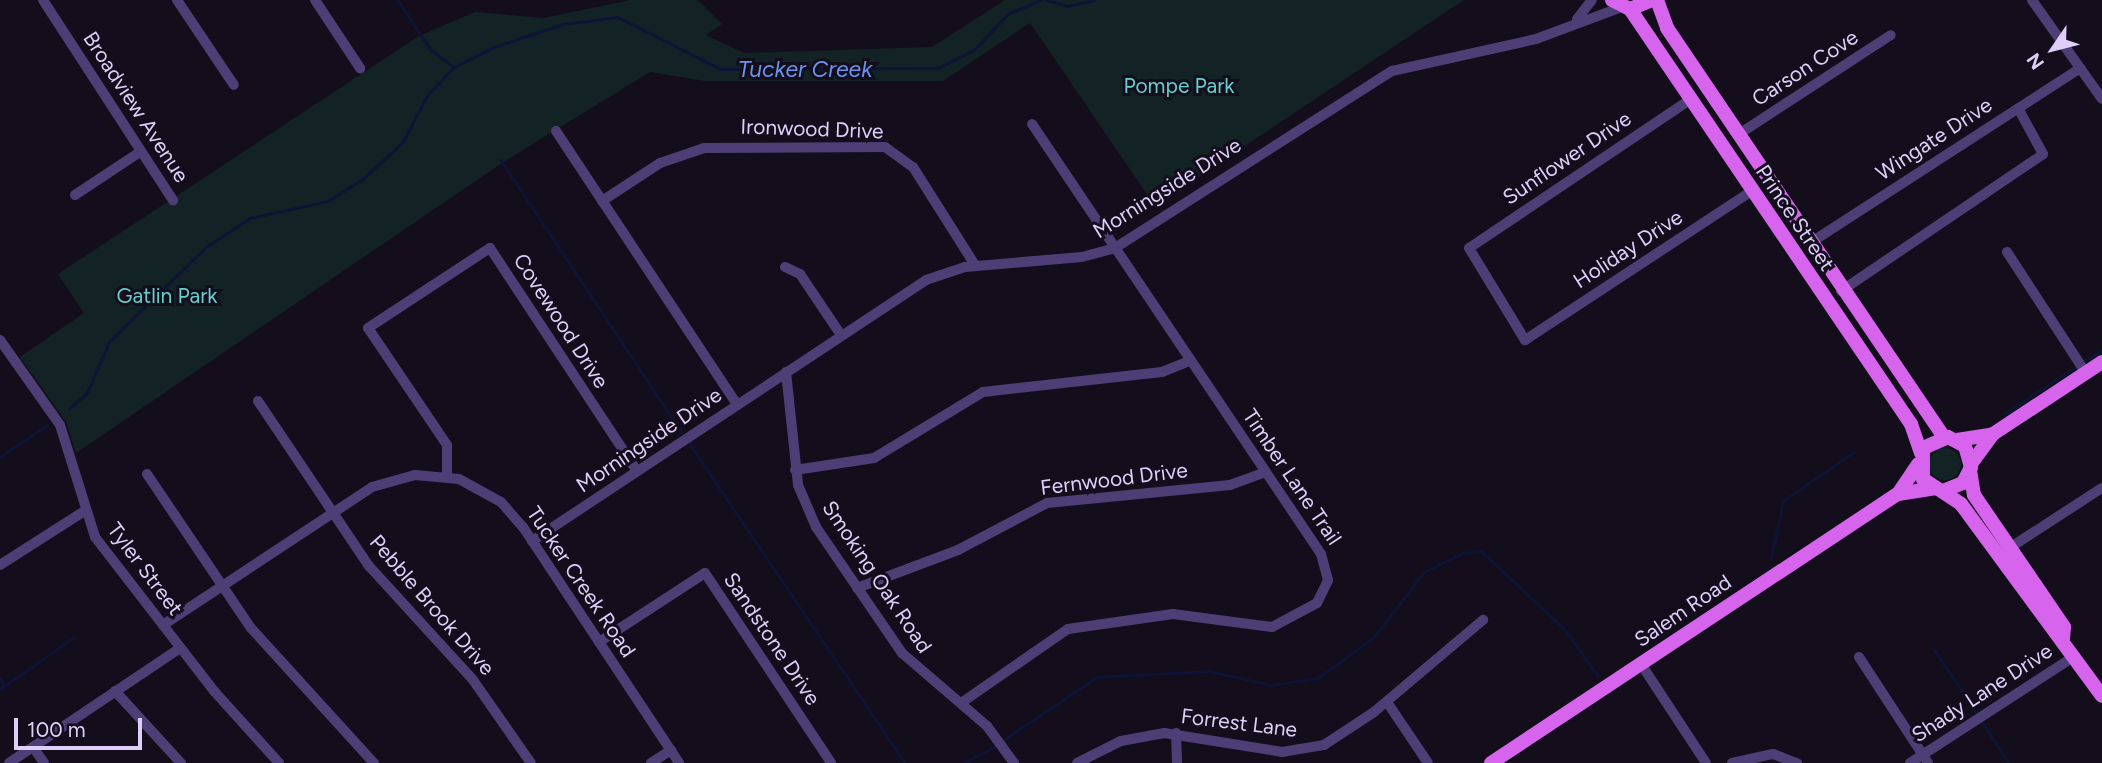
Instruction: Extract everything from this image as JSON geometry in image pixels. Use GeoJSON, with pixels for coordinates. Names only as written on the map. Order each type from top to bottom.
{"type":"FeatureCollection","features":[{"type":"Feature","properties":{"kind":"main road"},"geometry":{"type":"LineString","coordinates":[[1622,5],[1654,0]]}},
{"type":"Feature","properties":{"kind":"main road","name":"Prince Street"},"geometry":{"type":"LineString","coordinates":[[1654,0],[1663,22],[1896,373],[1971,467]]}},
{"type":"Feature","properties":{"kind":"main road","name":"Prince Street"},"geometry":{"type":"LineString","coordinates":[[1622,5],[1695,104],[1850,337],[1912,424],[1919,458],[1939,489]]}},
{"type":"Feature","properties":{"kind":"main road"},"geometry":{"type":"LineString","coordinates":[[1695,104],[1703,98],[1735,128]]}},
{"type":"Feature","properties":{"kind":"main road"},"geometry":{"type":"LineString","coordinates":[[1755,196],[1772,199],[1791,227],[1801,229]]}},
{"type":"Feature","properties":{"kind":"main road"},"geometry":{"type":"LineString","coordinates":[[1755,196],[1795,241],[1810,243]]}},
{"type":"Feature","properties":{"kind":"main road"},"geometry":{"type":"LineString","coordinates":[[1850,337],[1867,344],[1896,373]]}},
{"type":"Feature","properties":{"kind":"main road"},"geometry":{"type":"LineString","coordinates":[[1939,489],[1959,486],[1993,434],[2102,362]]}},
{"type":"Feature","properties":{"kind":"main road"},"geometry":{"type":"LineString","coordinates":[[1919,458],[1950,438],[1993,434]]}},
{"type":"Feature","properties":{"kind":"main road","name":"Salem Road"},"geometry":{"type":"LineString","coordinates":[[1491,763],[1898,494],[1919,458]]}},
{"type":"Feature","properties":{"kind":"main road"},"geometry":{"type":"LineString","coordinates":[[1971,467],[1974,495],[2011,547],[2064,633],[2075,656],[2102,696]]}},
{"type":"Feature","properties":{"kind":"main road"},"geometry":{"type":"LineString","coordinates":[[1939,489],[1961,504],[2024,591],[2064,633]]}},
{"type":"Feature","properties":{"kind":"main road","name":"Salem Road"},"geometry":{"type":"LineString","coordinates":[[1898,494],[1939,489]]}},
{"type":"Feature","properties":{"kind":"street","name":"Broadview Avenue"},"geometry":{"type":"LineString","coordinates":[[43,0],[173,200]]}},
{"type":"Feature","properties":{"kind":"street"},"geometry":{"type":"LineString","coordinates":[[177,0],[234,85]]}},
{"type":"Feature","properties":{"kind":"street"},"geometry":{"type":"LineString","coordinates":[[314,0],[360,68]]}},
{"type":"Feature","properties":{"kind":"street","name":"Morningside Drive"},"geometry":{"type":"LineString","coordinates":[[1577,19],[1592,0]]}},
{"type":"Feature","properties":{"kind":"street"},"geometry":{"type":"LineString","coordinates":[[2032,0],[2102,99]]}},
{"type":"Feature","properties":{"kind":"street","name":"Morningside Drive"},"geometry":{"type":"LineString","coordinates":[[532,541],[926,280],[975,265],[1082,257],[1115,247],[1392,71],[1536,39],[1577,19],[1622,5]]}},
{"type":"Feature","properties":{"kind":"street","name":"Carson Cove"},"geometry":{"type":"LineString","coordinates":[[1735,128],[1891,35]]}},
{"type":"Feature","properties":{"kind":"street","name":"Wingate Drive"},"geometry":{"type":"LineString","coordinates":[[1810,243],[2080,68]]}},
{"type":"Feature","properties":{"kind":"street","name":"Sunflower Drive"},"geometry":{"type":"LineString","coordinates":[[1525,340],[1468,251],[1695,104]]}},
{"type":"Feature","properties":{"kind":"street"},"geometry":{"type":"LineString","coordinates":[[1841,291],[2043,154],[2018,108]]}},
{"type":"Feature","properties":{"kind":"street","name":"Timber Lane Trail"},"geometry":{"type":"LineString","coordinates":[[961,703],[1034,648],[1095,621],[1189,614],[1272,627],[1310,609],[1325,592],[1327,566],[1032,124]]}},
{"type":"Feature","properties":{"kind":"street"},"geometry":{"type":"LineString","coordinates":[[556,131],[737,404]]}},
{"type":"Feature","properties":{"kind":"street","name":"Ironwood Drive"},"geometry":{"type":"LineString","coordinates":[[602,201],[660,163],[704,148],[885,147],[913,167],[975,265]]}},
{"type":"Feature","properties":{"kind":"street"},"geometry":{"type":"LineString","coordinates":[[75,195],[140,152]]}},
{"type":"Feature","properties":{"kind":"street","name":"Holiday Drive"},"geometry":{"type":"LineString","coordinates":[[1525,340],[1755,196]]}},
{"type":"Feature","properties":{"kind":"street","name":"Covewood Drive"},"geometry":{"type":"LineString","coordinates":[[447,476],[447,445],[368,328],[490,248],[637,471]]}},
{"type":"Feature","properties":{"kind":"street"},"geometry":{"type":"LineString","coordinates":[[2007,252],[2086,373]]}},
{"type":"Feature","properties":{"kind":"street"},"geometry":{"type":"LineString","coordinates":[[785,267],[800,274],[841,335]]}},
{"type":"Feature","properties":{"kind":"street","name":"Tyler Street"},"geometry":{"type":"LineString","coordinates":[[0,340],[60,425],[83,512],[180,648],[279,763]]}},
{"type":"Feature","properties":{"kind":"street"},"geometry":{"type":"LineString","coordinates":[[795,470],[874,458],[983,392],[1162,372],[1191,360]]}},
{"type":"Feature","properties":{"kind":"street","name":"Smoking Oak Road"},"geometry":{"type":"LineString","coordinates":[[786,372],[795,470],[808,513],[910,663],[961,703],[1014,763]]}},
{"type":"Feature","properties":{"kind":"street","name":"Pebble Brook Drive"},"geometry":{"type":"LineString","coordinates":[[258,401],[369,566],[486,696],[531,763]]}},
{"type":"Feature","properties":{"kind":"street","name":"Fernwood Drive"},"geometry":{"type":"LineString","coordinates":[[857,587],[958,550],[1047,503],[1230,485],[1265,472]]}},
{"type":"Feature","properties":{"kind":"street"},"geometry":{"type":"LineString","coordinates":[[147,474],[221,586],[265,644],[374,763]]}},
{"type":"Feature","properties":{"kind":"street"},"geometry":{"type":"LineString","coordinates":[[163,625],[385,481],[447,476]]}},
{"type":"Feature","properties":{"kind":"street","name":"Tucker Creek Road"},"geometry":{"type":"LineString","coordinates":[[447,476],[501,502],[532,541],[679,763]]}},
{"type":"Feature","properties":{"kind":"street"},"geometry":{"type":"LineString","coordinates":[[2011,547],[2102,488]]}},
{"type":"Feature","properties":{"kind":"street"},"geometry":{"type":"LineString","coordinates":[[0,565],[83,512]]}},
{"type":"Feature","properties":{"kind":"street","name":"Sandstone Drive"},"geometry":{"type":"LineString","coordinates":[[599,642],[705,573],[831,763]]}},
{"type":"Feature","properties":{"kind":"street","name":"Forrest Lane"},"geometry":{"type":"LineString","coordinates":[[1077,763],[1121,741],[1176,733],[1302,751],[1334,740],[1387,702],[1448,643],[1483,620]]}},
{"type":"Feature","properties":{"kind":"street"},"geometry":{"type":"LineString","coordinates":[[9,763],[180,648]]}},
{"type":"Feature","properties":{"kind":"street","name":"Shady Lane Drive"},"geometry":{"type":"LineString","coordinates":[[1910,763],[1925,759],[2075,656]]}},
{"type":"Feature","properties":{"kind":"street"},"geometry":{"type":"LineString","coordinates":[[1858,657],[1925,759]]}},
{"type":"Feature","properties":{"kind":"street"},"geometry":{"type":"LineString","coordinates":[[1642,664],[1706,763]]}},
{"type":"Feature","properties":{"kind":"street"},"geometry":{"type":"LineString","coordinates":[[115,691],[181,763]]}},
{"type":"Feature","properties":{"kind":"street"},"geometry":{"type":"LineString","coordinates":[[1387,702],[1428,763]]}},
{"type":"Feature","properties":{"kind":"street"},"geometry":{"type":"LineString","coordinates":[[1176,733],[1177,763]]}},
{"type":"Feature","properties":{"kind":"street"},"geometry":{"type":"LineString","coordinates":[[33,747],[44,763]]}},
{"type":"Feature","properties":{"kind":"street"},"geometry":{"type":"LineString","coordinates":[[651,763],[671,750]]}},
{"type":"Feature","properties":{"kind":"street"},"geometry":{"type":"LineString","coordinates":[[1732,763],[1773,754],[1797,763]]}},
{"type":"Feature","properties":{"kind":"green space","name":"Gatlin Park"},"geometry":{"type":"Polygon","coordinates":[[[631,0],[698,0],[722,24],[706,35],[744,53],[932,47],[1005,0],[1464,0],[1155,206],[1030,23],[943,81],[705,81],[650,72],[502,163],[76,453],[66,422],[20,357],[84,313],[58,274],[419,36],[475,12],[543,18],[631,0]]]}},
{"type":"Feature","properties":{"kind":"green space"},"geometry":{"type":"Polygon","coordinates":[[[1945,448],[1956,453],[1961,464],[1956,475],[1945,480],[1934,475],[1929,464],[1934,453],[1945,448]]]}},
{"type":"Feature","properties":{"kind":"waterway"},"geometry":{"type":"LineString","coordinates":[[398,0],[431,50],[453,66]]}},
{"type":"Feature","properties":{"kind":"waterway","name":"Tucker Creek"},"geometry":{"type":"LineString","coordinates":[[69,409],[87,393],[109,342],[206,247],[250,218],[328,201],[363,179],[402,143],[428,94],[454,67],[494,47],[563,24],[618,17],[721,69],[938,68],[974,50],[1008,14],[1041,0]]}},
{"type":"Feature","properties":{"kind":"waterway","name":"Tucker Creek"},"geometry":{"type":"LineString","coordinates":[[1047,0],[1068,6],[1094,0]]}},
{"type":"Feature","properties":{"kind":"waterway"},"geometry":{"type":"LineString","coordinates":[[501,160],[682,432]]}},
{"type":"Feature","properties":{"kind":"waterway"},"geometry":{"type":"LineString","coordinates":[[2086,360],[2102,350]]}},
{"type":"Feature","properties":{"kind":"waterway"},"geometry":{"type":"LineString","coordinates":[[2004,414],[2074,368]]}},
{"type":"Feature","properties":{"kind":"waterway","name":"Tucker Creek"},"geometry":{"type":"LineString","coordinates":[[0,457],[47,425]]}},
{"type":"Feature","properties":{"kind":"waterway"},"geometry":{"type":"LineString","coordinates":[[690,444],[905,763]]}},
{"type":"Feature","properties":{"kind":"waterway"},"geometry":{"type":"LineString","coordinates":[[1771,558],[1783,501],[1854,452]]}},
{"type":"Feature","properties":{"kind":"waterway"},"geometry":{"type":"LineString","coordinates":[[1005,739],[1097,677],[1209,671],[1272,685],[1318,678],[1374,637],[1424,572],[1463,553],[1481,551],[1565,629],[1598,676]]}},
{"type":"Feature","properties":{"kind":"waterway"},"geometry":{"type":"LineString","coordinates":[[0,689],[74,637]]}},
{"type":"Feature","properties":{"kind":"waterway"},"geometry":{"type":"LineString","coordinates":[[1934,649],[1977,713]]}},
{"type":"Feature","properties":{"kind":"waterway"},"geometry":{"type":"LineString","coordinates":[[0,678],[4,686]]}},
{"type":"Feature","properties":{"kind":"waterway"},"geometry":{"type":"LineString","coordinates":[[1983,723],[2009,763]]}},
{"type":"Feature","properties":{"kind":"waterway"},"geometry":{"type":"LineString","coordinates":[[963,763],[996,746]]}},
{"type":"Feature","properties":{"kind":"park label","name":"Pompe Park"},"geometry":{"type":"Point","coordinates":[1179,86]}}]}
